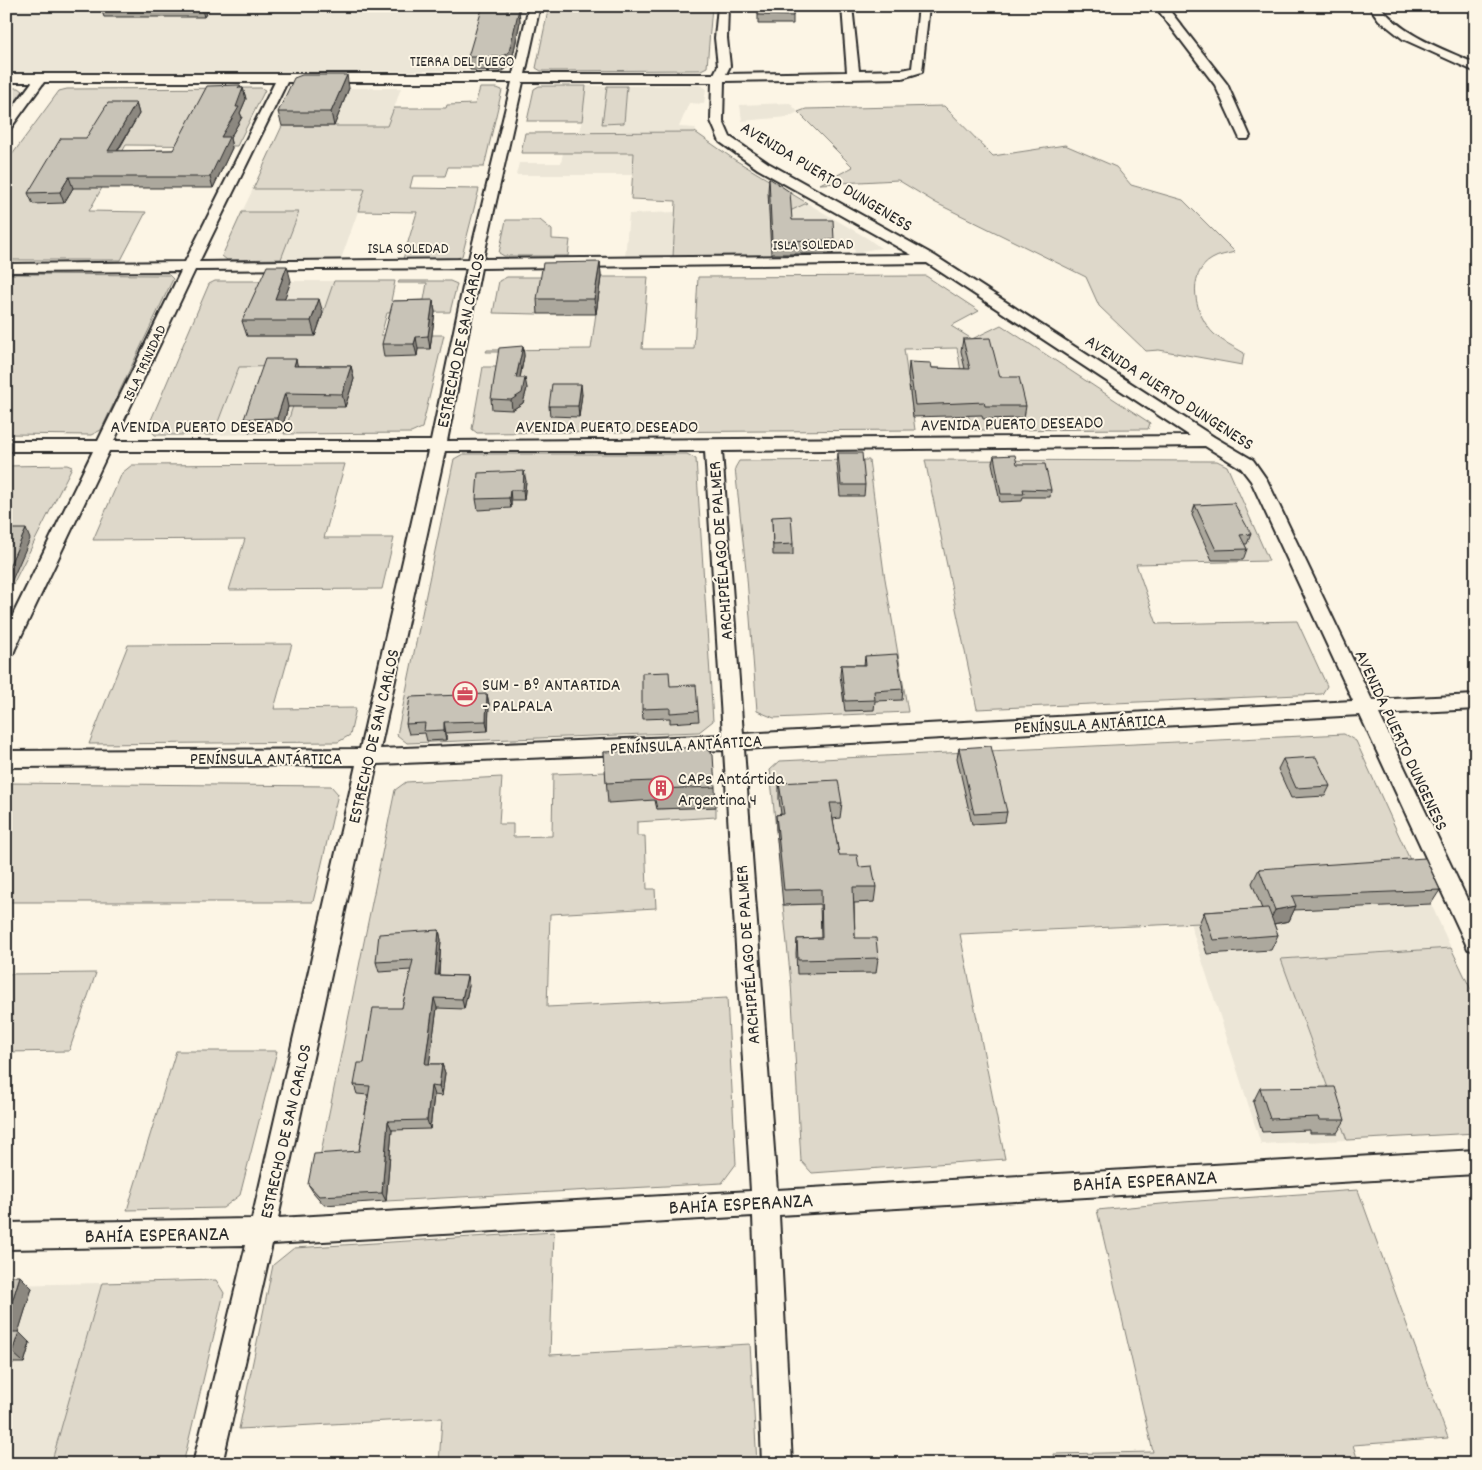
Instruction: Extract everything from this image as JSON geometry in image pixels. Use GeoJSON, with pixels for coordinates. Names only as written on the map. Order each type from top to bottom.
{"type":"FeatureCollection","features":[{"type":"Feature","properties":{"kind":"street","name":"ESTRECHO DE SAN CARLOS"},"geometry":{"type":"LineString","coordinates":[[207,1464],[262,1232],[438,445],[475,264],[520,78],[535,6]]}},
{"type":"Feature","properties":{"kind":"street","name":"AVENIDA PUERTO DUNGENESS"},"geometry":{"type":"LineString","coordinates":[[724,6],[721,38],[724,66],[718,78],[716,121],[724,139],[763,166],[930,259],[1208,441],[1247,464],[1259,480],[1476,942]]}},
{"type":"Feature","properties":{"kind":"street"},"geometry":{"type":"LineString","coordinates":[[847,6],[853,75]]}},
{"type":"Feature","properties":{"kind":"street","name":"TIERRA DEL FUEGO"},"geometry":{"type":"LineString","coordinates":[[6,78],[718,78],[902,74],[918,70],[924,6]]}},
{"type":"Feature","properties":{"kind":"street"},"geometry":{"type":"LineString","coordinates":[[1160,6],[1221,84],[1244,136]]}},
{"type":"Feature","properties":{"kind":"street"},"geometry":{"type":"LineString","coordinates":[[1374,6],[1379,13],[1408,38],[1476,69]]}},
{"type":"Feature","properties":{"kind":"street"},"geometry":{"type":"LineString","coordinates":[[6,126],[41,78]]}},
{"type":"Feature","properties":{"kind":"street","name":"ISLA TRINIDAD"},"geometry":{"type":"LineString","coordinates":[[6,649],[190,266],[283,78]]}},
{"type":"Feature","properties":{"kind":"street","name":"ISLA SOLEDAD"},"geometry":{"type":"LineString","coordinates":[[6,268],[930,259]]}},
{"type":"Feature","properties":{"kind":"street","name":"AVENIDA PUERTO DESEADO"},"geometry":{"type":"LineString","coordinates":[[6,446],[713,446],[1208,441]]}},
{"type":"Feature","properties":{"kind":"street","name":"ARCHIPIÉLAGO DE PALMER"},"geometry":{"type":"LineString","coordinates":[[713,446],[765,1202],[777,1464]]}},
{"type":"Feature","properties":{"kind":"street","name":"PENÍNSULA ANTÁRTICA"},"geometry":{"type":"LineString","coordinates":[[6,759],[368,757],[732,742],[1476,702]]}},
{"type":"Feature","properties":{"kind":"street","name":"BAHÍA ESPERANZA"},"geometry":{"type":"LineString","coordinates":[[6,1236],[262,1232],[1476,1162]]}},
{"type":"Feature","properties":{"kind":"shaded area"},"geometry":{"type":"Polygon","coordinates":[[[6,6],[111,6],[104,17],[204,17],[211,6],[524,6],[520,22],[483,22],[470,70],[310,73],[6,72],[6,6]]]}},
{"type":"Feature","properties":{"kind":"shaded area"},"geometry":{"type":"Polygon","coordinates":[[[549,6],[712,6],[707,67],[701,70],[541,71],[536,68],[549,6]]]}},
{"type":"Feature","properties":{"kind":"shaded area"},"geometry":{"type":"Polygon","coordinates":[[[700,85],[706,89],[704,104],[689,103],[679,127],[696,128],[695,132],[580,133],[586,86],[607,86],[603,124],[624,123],[627,86],[700,85]]]}},
{"type":"Feature","properties":{"kind":"shaded area"},"geometry":{"type":"Polygon","coordinates":[[[539,86],[586,86],[582,121],[527,121],[534,89],[539,86]]]}},
{"type":"Feature","properties":{"kind":"shaded area"},"geometry":{"type":"Polygon","coordinates":[[[607,86],[627,86],[624,123],[602,124],[607,86]]]}},
{"type":"Feature","properties":{"kind":"shaded area"},"geometry":{"type":"Polygon","coordinates":[[[6,88],[19,88],[23,91],[6,113],[6,88]]]}},
{"type":"Feature","properties":{"kind":"shaded area"},"geometry":{"type":"Polygon","coordinates":[[[261,88],[265,90],[237,146],[126,145],[89,211],[146,212],[121,260],[6,260],[6,163],[59,91],[67,89],[261,88]]]}},
{"type":"Feature","properties":{"kind":"shaded area"},"geometry":{"type":"Polygon","coordinates":[[[349,88],[401,88],[388,126],[334,126],[349,88]]]}},
{"type":"Feature","properties":{"kind":"shaded area"},"geometry":{"type":"Polygon","coordinates":[[[480,88],[497,88],[502,90],[484,167],[448,167],[445,176],[413,176],[410,188],[479,189],[462,256],[455,259],[403,259],[417,212],[358,211],[365,189],[253,189],[282,126],[387,126],[394,108],[446,108],[447,105],[475,104],[480,88]]]}},
{"type":"Feature","properties":{"kind":"shaded area"},"geometry":{"type":"Polygon","coordinates":[[[790,103],[798,112],[788,117],[742,121],[740,105],[790,103]]]}},
{"type":"Feature","properties":{"kind":"shaded area"},"geometry":{"type":"Polygon","coordinates":[[[944,106],[993,156],[1065,145],[1116,167],[1131,185],[1183,200],[1235,252],[1214,258],[1204,266],[1198,275],[1196,295],[1198,306],[1207,326],[1217,337],[1244,353],[1242,365],[1159,350],[1146,351],[1099,306],[1086,277],[936,203],[898,180],[820,184],[853,167],[798,112],[806,109],[944,106]]]}},
{"type":"Feature","properties":{"kind":"shaded area"},"geometry":{"type":"Polygon","coordinates":[[[695,132],[735,160],[807,203],[790,211],[769,209],[772,257],[673,257],[676,201],[631,199],[634,153],[521,153],[525,133],[695,132]]]}},
{"type":"Feature","properties":{"kind":"shaded area"},"geometry":{"type":"Polygon","coordinates":[[[563,153],[634,153],[632,175],[516,175],[519,163],[561,163],[563,153]]]}},
{"type":"Feature","properties":{"kind":"shaded area"},"geometry":{"type":"Polygon","coordinates":[[[253,189],[366,189],[341,259],[281,259],[299,212],[242,212],[253,189]]]}},
{"type":"Feature","properties":{"kind":"shaded area"},"geometry":{"type":"Polygon","coordinates":[[[807,203],[881,248],[862,251],[862,254],[852,256],[851,253],[855,252],[854,249],[833,249],[791,234],[790,211],[807,203]]]}},
{"type":"Feature","properties":{"kind":"shaded area"},"geometry":{"type":"Polygon","coordinates":[[[242,212],[299,212],[281,259],[227,260],[222,256],[242,212]]]}},
{"type":"Feature","properties":{"kind":"shaded area"},"geometry":{"type":"Polygon","coordinates":[[[675,212],[673,257],[625,257],[629,214],[675,212]]]}},
{"type":"Feature","properties":{"kind":"shaded area"},"geometry":{"type":"Polygon","coordinates":[[[506,220],[540,220],[552,230],[552,239],[570,240],[568,256],[504,256],[499,253],[506,220]]]}},
{"type":"Feature","properties":{"kind":"shaded area"},"geometry":{"type":"Polygon","coordinates":[[[6,274],[169,275],[173,279],[101,430],[91,435],[6,434],[6,274]]]}},
{"type":"Feature","properties":{"kind":"shaded area"},"geometry":{"type":"Polygon","coordinates":[[[926,276],[979,311],[951,326],[972,339],[1001,325],[1150,423],[1148,429],[971,430],[957,348],[904,349],[915,430],[477,433],[472,429],[483,367],[522,367],[516,352],[486,352],[487,350],[591,349],[601,277],[648,277],[642,349],[694,349],[698,277],[926,276]]]}},
{"type":"Feature","properties":{"kind":"shaded area"},"geometry":{"type":"Polygon","coordinates":[[[507,277],[544,277],[538,314],[493,313],[499,281],[507,277]]]}},
{"type":"Feature","properties":{"kind":"shaded area"},"geometry":{"type":"Polygon","coordinates":[[[215,281],[270,281],[247,336],[315,336],[334,281],[395,281],[391,301],[424,300],[427,283],[398,283],[399,281],[450,281],[457,284],[450,312],[387,313],[381,335],[444,335],[422,428],[411,433],[284,434],[306,366],[239,367],[213,435],[155,435],[148,427],[209,284],[215,281]]]}},
{"type":"Feature","properties":{"kind":"shaded area"},"geometry":{"type":"Polygon","coordinates":[[[291,281],[334,281],[323,313],[310,313],[297,320],[292,336],[283,336],[274,296],[291,281]]]}},
{"type":"Feature","properties":{"kind":"shaded area"},"geometry":{"type":"Polygon","coordinates":[[[306,366],[284,434],[213,435],[239,367],[306,366]]]}},
{"type":"Feature","properties":{"kind":"shaded area"},"geometry":{"type":"Polygon","coordinates":[[[463,454],[687,454],[696,459],[713,721],[699,732],[407,743],[397,735],[454,459],[463,454]]]}},
{"type":"Feature","properties":{"kind":"shaded area"},"geometry":{"type":"Polygon","coordinates":[[[869,460],[884,573],[908,712],[774,718],[757,711],[747,578],[735,468],[739,461],[869,460]]]}},
{"type":"Feature","properties":{"kind":"shaded area"},"geometry":{"type":"Polygon","coordinates":[[[925,460],[1217,461],[1227,466],[1269,561],[1136,564],[1157,624],[1297,621],[1327,686],[1322,694],[977,709],[925,460]]]}},
{"type":"Feature","properties":{"kind":"shaded area"},"geometry":{"type":"Polygon","coordinates":[[[345,464],[324,538],[394,538],[382,589],[229,590],[245,539],[93,540],[122,473],[132,465],[345,464]]]}},
{"type":"Feature","properties":{"kind":"shaded area"},"geometry":{"type":"Polygon","coordinates":[[[67,465],[72,467],[6,598],[6,466],[67,465]]]}},
{"type":"Feature","properties":{"kind":"shaded area"},"geometry":{"type":"Polygon","coordinates":[[[292,644],[274,709],[356,708],[350,735],[338,742],[89,744],[128,645],[292,644]]]}},
{"type":"Feature","properties":{"kind":"shaded area"},"geometry":{"type":"Polygon","coordinates":[[[1344,734],[1356,741],[1416,873],[1253,883],[1266,920],[960,934],[1005,1159],[812,1173],[801,1161],[791,983],[783,905],[874,902],[809,828],[776,830],[770,770],[780,761],[1344,734]]]}},
{"type":"Feature","properties":{"kind":"shaded area"},"geometry":{"type":"Polygon","coordinates":[[[606,772],[655,800],[657,809],[716,807],[716,817],[637,822],[637,836],[645,836],[647,889],[655,889],[656,908],[550,914],[547,1007],[727,998],[736,1164],[722,1183],[386,1201],[389,1159],[319,1162],[395,790],[406,782],[502,777],[499,824],[513,824],[513,837],[552,836],[553,774],[606,772]]]}},
{"type":"Feature","properties":{"kind":"shaded area"},"geometry":{"type":"Polygon","coordinates":[[[6,783],[331,786],[338,794],[313,902],[6,902],[6,783]]]}},
{"type":"Feature","properties":{"kind":"shaded area"},"geometry":{"type":"Polygon","coordinates":[[[1431,904],[1451,948],[1281,959],[1347,1140],[1261,1144],[1190,923],[1266,920],[1285,911],[1431,904]]]}},
{"type":"Feature","properties":{"kind":"shaded area"},"geometry":{"type":"Polygon","coordinates":[[[1451,948],[1476,1000],[1476,1133],[1347,1140],[1281,959],[1451,948]]]}},
{"type":"Feature","properties":{"kind":"shaded area"},"geometry":{"type":"Polygon","coordinates":[[[96,973],[69,1051],[6,1052],[6,974],[96,973]]]}},
{"type":"Feature","properties":{"kind":"shaded area"},"geometry":{"type":"Polygon","coordinates":[[[176,1051],[277,1051],[240,1195],[223,1208],[127,1210],[176,1051]]]}},
{"type":"Feature","properties":{"kind":"shaded area"},"geometry":{"type":"Polygon","coordinates":[[[1358,1190],[1448,1438],[1353,1445],[1359,1464],[1056,1464],[1054,1454],[1153,1452],[1097,1210],[1358,1190]]]}},
{"type":"Feature","properties":{"kind":"shaded area"},"geometry":{"type":"Polygon","coordinates":[[[554,1232],[550,1355],[750,1344],[757,1464],[439,1464],[442,1418],[239,1429],[273,1265],[294,1248],[554,1232]]]}},
{"type":"Feature","properties":{"kind":"shaded area"},"geometry":{"type":"Polygon","coordinates":[[[216,1280],[224,1293],[183,1464],[51,1464],[102,1283],[216,1280]]]}},
{"type":"Feature","properties":{"kind":"shaded area"},"geometry":{"type":"Polygon","coordinates":[[[102,1283],[51,1464],[6,1464],[6,1285],[102,1283]]]}},
{"type":"Feature","properties":{"kind":"building"},"geometry":{"type":"Polygon","coordinates":[[[758,6],[793,6],[793,16],[758,15],[758,6]]]}},
{"type":"Feature","properties":{"kind":"building"},"geometry":{"type":"Polygon","coordinates":[[[482,9],[519,9],[509,52],[501,57],[468,57],[482,9]]]}},
{"type":"Feature","properties":{"kind":"building"},"geometry":{"type":"Polygon","coordinates":[[[302,75],[347,75],[331,112],[278,112],[294,78],[302,75]]]}},
{"type":"Feature","properties":{"kind":"building"},"geometry":{"type":"Polygon","coordinates":[[[240,85],[238,88],[243,88],[236,107],[239,107],[221,137],[229,137],[210,177],[69,177],[60,192],[28,193],[61,138],[86,138],[108,103],[136,103],[108,151],[173,150],[207,86],[240,85]]]}},
{"type":"Feature","properties":{"kind":"building"},"geometry":{"type":"Polygon","coordinates":[[[769,178],[790,192],[792,220],[833,220],[834,240],[772,241],[769,178]]]}},
{"type":"Feature","properties":{"kind":"building"},"geometry":{"type":"Polygon","coordinates":[[[600,262],[594,299],[537,299],[543,263],[600,262]]]}},
{"type":"Feature","properties":{"kind":"building"},"geometry":{"type":"Polygon","coordinates":[[[267,266],[287,266],[275,299],[319,299],[311,321],[242,321],[267,266]]]}},
{"type":"Feature","properties":{"kind":"building"},"geometry":{"type":"Polygon","coordinates":[[[433,300],[428,336],[416,337],[414,344],[382,344],[393,301],[433,300]]]}},
{"type":"Feature","properties":{"kind":"building"},"geometry":{"type":"Polygon","coordinates":[[[990,338],[1000,377],[1019,377],[1026,406],[985,406],[984,402],[915,405],[909,362],[931,363],[932,368],[970,369],[963,339],[990,338]]]}},
{"type":"Feature","properties":{"kind":"building"},"geometry":{"type":"Polygon","coordinates":[[[523,346],[516,378],[525,378],[522,393],[511,400],[491,399],[499,348],[523,346]]]}},
{"type":"Feature","properties":{"kind":"building"},"geometry":{"type":"Polygon","coordinates":[[[265,359],[296,359],[294,366],[351,366],[342,394],[285,393],[277,418],[244,419],[265,359]]]}},
{"type":"Feature","properties":{"kind":"building"},"geometry":{"type":"Polygon","coordinates":[[[552,384],[581,384],[578,406],[549,406],[552,384]]]}},
{"type":"Feature","properties":{"kind":"building"},"geometry":{"type":"Polygon","coordinates":[[[838,453],[862,453],[865,485],[841,485],[838,453]]]}},
{"type":"Feature","properties":{"kind":"building"},"geometry":{"type":"Polygon","coordinates":[[[1015,455],[1017,464],[1045,464],[1051,490],[1023,489],[1024,494],[1001,494],[994,456],[1015,455]]]}},
{"type":"Feature","properties":{"kind":"building"},"geometry":{"type":"Polygon","coordinates":[[[524,471],[523,490],[510,490],[509,498],[476,499],[478,473],[524,471]]]}},
{"type":"Feature","properties":{"kind":"building"},"geometry":{"type":"Polygon","coordinates":[[[1234,503],[1251,534],[1240,535],[1247,549],[1216,550],[1195,505],[1234,503]]]}},
{"type":"Feature","properties":{"kind":"building"},"geometry":{"type":"Polygon","coordinates":[[[791,516],[793,544],[773,545],[772,517],[791,516]]]}},
{"type":"Feature","properties":{"kind":"building"},"geometry":{"type":"Polygon","coordinates":[[[6,529],[26,529],[6,573],[6,529]]]}},
{"type":"Feature","properties":{"kind":"building"},"geometry":{"type":"Polygon","coordinates":[[[897,654],[903,689],[874,691],[875,700],[845,701],[841,665],[866,665],[865,656],[897,654]]]}},
{"type":"Feature","properties":{"kind":"building"},"geometry":{"type":"Polygon","coordinates":[[[669,672],[670,686],[696,685],[698,711],[670,713],[670,708],[642,709],[642,673],[669,672]]]}},
{"type":"Feature","properties":{"kind":"building"},"geometry":{"type":"Polygon","coordinates":[[[487,694],[486,721],[444,722],[444,730],[424,731],[425,723],[406,724],[410,697],[487,694]]]}},
{"type":"Feature","properties":{"kind":"building"},"geometry":{"type":"Polygon","coordinates":[[[991,746],[1007,812],[974,814],[959,748],[991,746]]]}},
{"type":"Feature","properties":{"kind":"building"},"geometry":{"type":"Polygon","coordinates":[[[704,747],[713,755],[715,787],[655,789],[653,781],[606,783],[604,752],[704,747]]]}},
{"type":"Feature","properties":{"kind":"building"},"geometry":{"type":"Polygon","coordinates":[[[1316,757],[1330,786],[1296,788],[1283,759],[1316,757]]]}},
{"type":"Feature","properties":{"kind":"building"},"geometry":{"type":"Polygon","coordinates":[[[838,780],[842,803],[830,803],[839,855],[857,855],[859,867],[872,866],[876,887],[853,887],[855,938],[876,938],[878,958],[798,960],[797,939],[822,938],[821,889],[784,890],[776,815],[784,814],[779,783],[838,780]]]}},
{"type":"Feature","properties":{"kind":"building"},"geometry":{"type":"Polygon","coordinates":[[[1425,858],[1440,890],[1292,896],[1296,906],[1275,910],[1259,869],[1425,858]]]}},
{"type":"Feature","properties":{"kind":"building"},"geometry":{"type":"Polygon","coordinates":[[[1268,908],[1278,935],[1213,940],[1204,912],[1268,908]]]}},
{"type":"Feature","properties":{"kind":"building"},"geometry":{"type":"Polygon","coordinates":[[[439,930],[435,975],[467,976],[462,999],[434,998],[425,1064],[442,1064],[439,1087],[431,1086],[427,1120],[388,1121],[382,1193],[319,1196],[308,1184],[314,1154],[359,1151],[370,1086],[354,1085],[358,1063],[364,1063],[373,1008],[402,1008],[413,960],[376,962],[379,934],[439,930]]]}},
{"type":"Feature","properties":{"kind":"building"},"geometry":{"type":"Polygon","coordinates":[[[1335,1087],[1345,1120],[1319,1120],[1318,1117],[1270,1119],[1260,1088],[1335,1087]]]}},
{"type":"Feature","properties":{"kind":"building"},"geometry":{"type":"Polygon","coordinates":[[[6,1276],[20,1276],[6,1321],[6,1276]]]}},
{"type":"Feature","properties":{"kind":"building"},"geometry":{"type":"Polygon","coordinates":[[[6,1332],[19,1332],[12,1352],[6,1352],[6,1332]]]}},
{"type":"Feature","properties":{"kind":"place","name":"SUM - Bº ANTARTIDA - PALPALA"},"geometry":{"type":"Point","coordinates":[465,694]}},
{"type":"Feature","properties":{"kind":"place","name":"CAPs Antártida Argentina 4"},"geometry":{"type":"Point","coordinates":[661,788]}}]}
